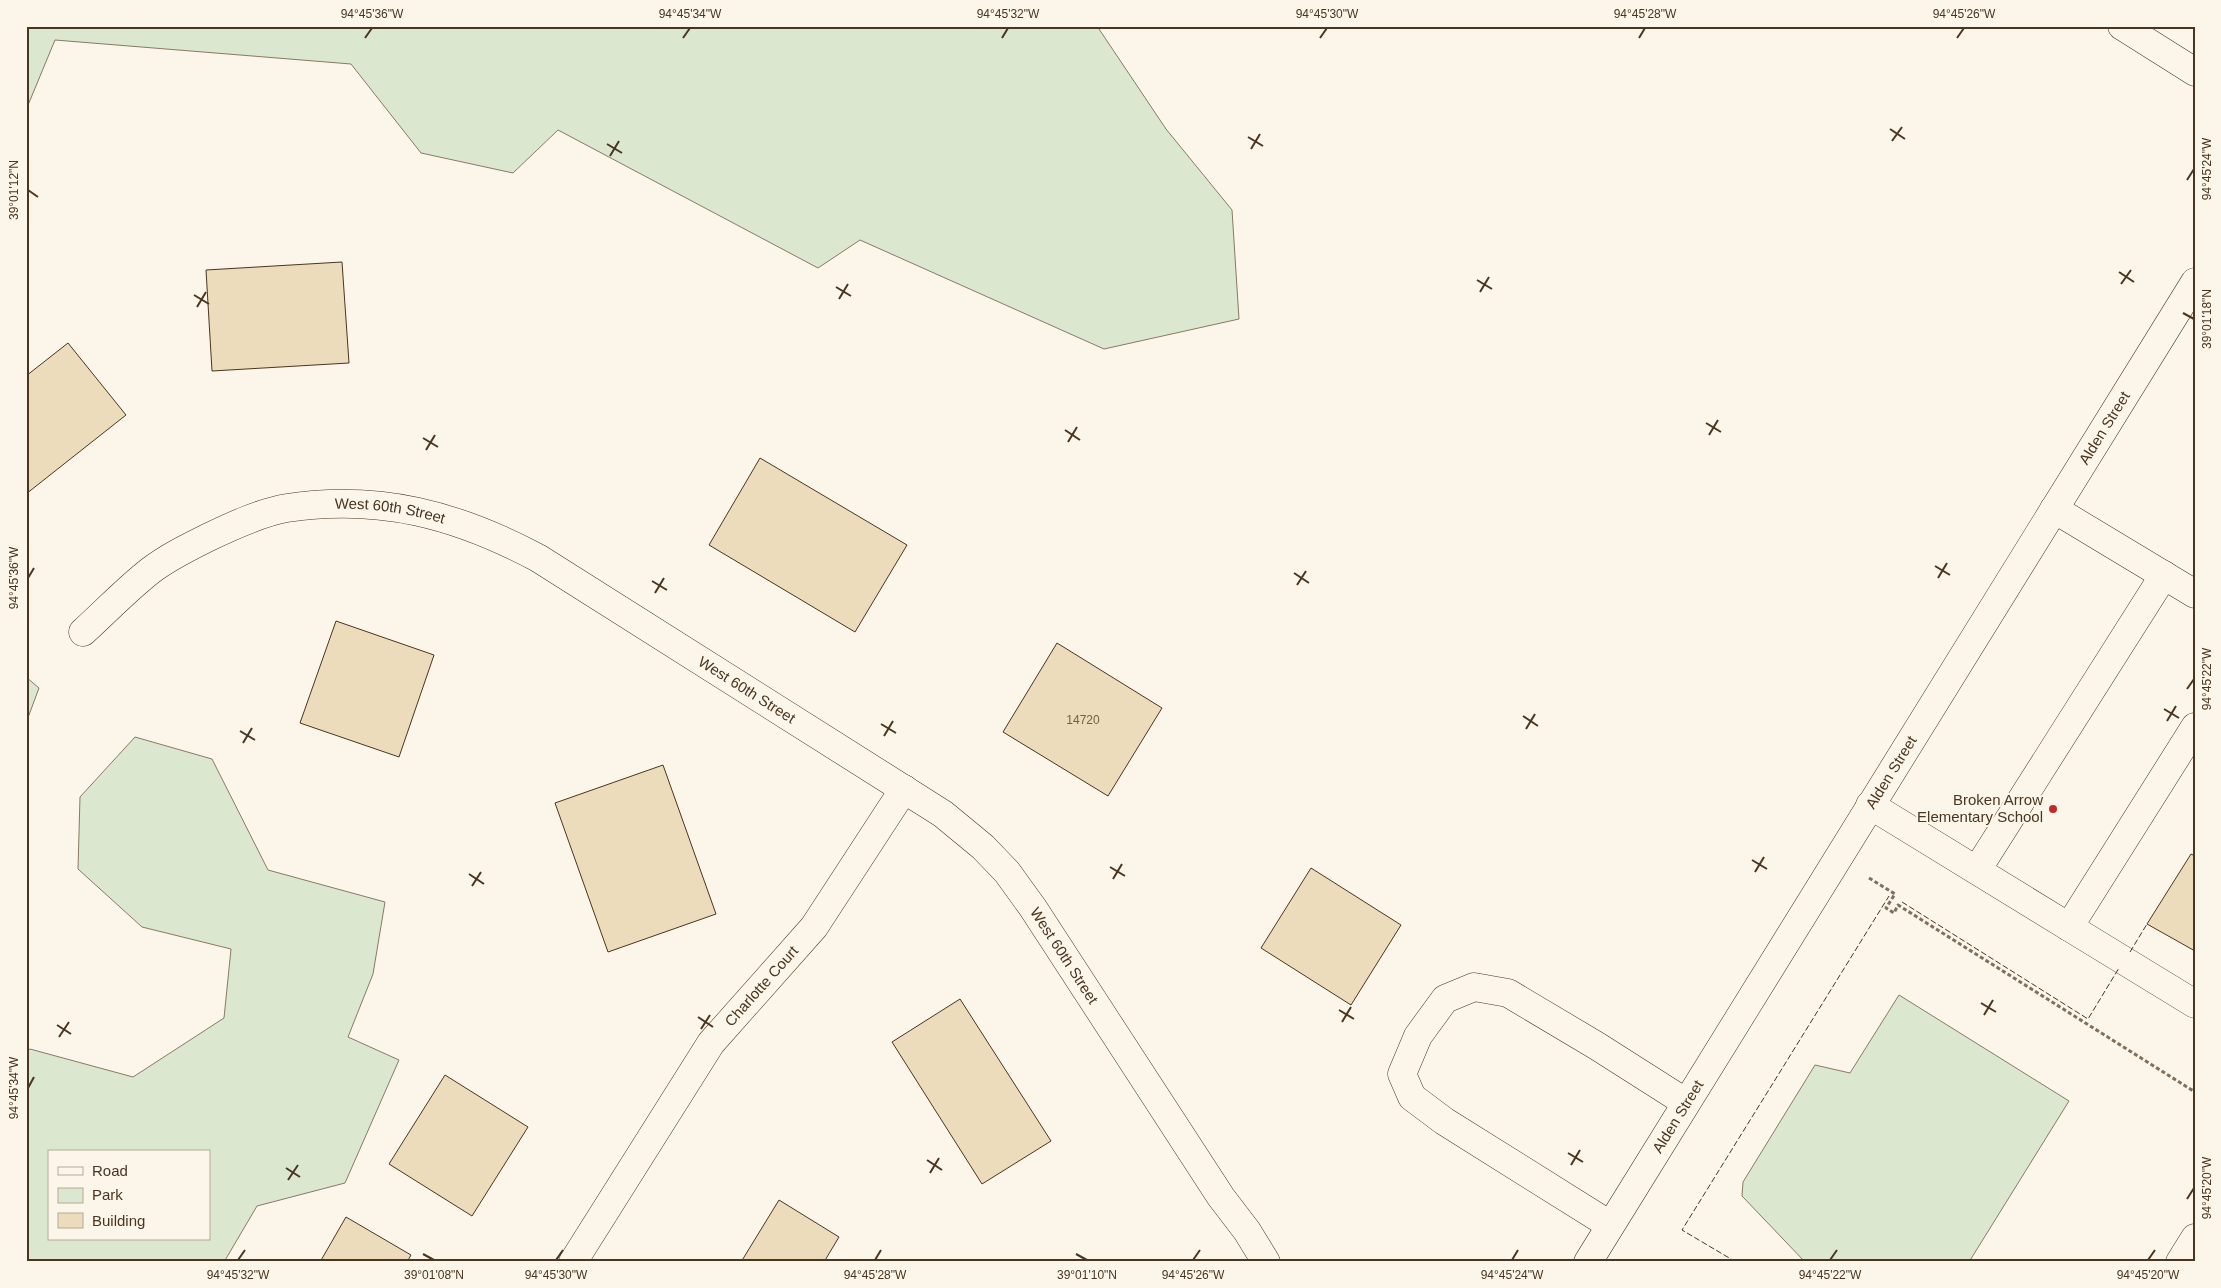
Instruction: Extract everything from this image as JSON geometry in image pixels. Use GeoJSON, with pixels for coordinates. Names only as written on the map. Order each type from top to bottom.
{"type":"FeatureCollection","features":[{"type":"Feature","properties":{"kind":"street"},"geometry":{"type":"LineString","coordinates":[[2122,26],[2195,72]]}},
{"type":"Feature","properties":{"kind":"street","name":"Alden Street"},"geometry":{"type":"LineString","coordinates":[[1588,1262],[2195,282]]}},
{"type":"Feature","properties":{"kind":"street","name":"West 60th Street"},"geometry":{"type":"LineString","coordinates":[[83,632],[151,571],[188,548],[232,526],[286,508],[348,504],[399,507],[452,520],[502,539],[538,558],[943,814],[983,847],[1007,872],[1033,908],[1221,1197],[1266,1262]]}},
{"type":"Feature","properties":{"kind":"street"},"geometry":{"type":"LineString","coordinates":[[2054,509],[2195,594]]}},
{"type":"Feature","properties":{"kind":"street"},"geometry":{"type":"LineString","coordinates":[[1977,870],[2164,575]]}},
{"type":"Feature","properties":{"kind":"street"},"geometry":{"type":"LineString","coordinates":[[2069,927],[2195,727]]}},
{"type":"Feature","properties":{"kind":"street","name":"Charlotte Court"},"geometry":{"type":"LineString","coordinates":[[574,1262],[711,1043],[814,927],[904,789]]}},
{"type":"Feature","properties":{"kind":"street"},"geometry":{"type":"LineString","coordinates":[[1870,805],[2195,1004]]}},
{"type":"Feature","properties":{"kind":"street"},"geometry":{"type":"LineString","coordinates":[[1610,1225],[1444,1121],[1412,1097],[1402,1074],[1418,1036],[1445,999],[1474,987],[1508,994],[1597,1046],[1686,1102]]}},
{"type":"Feature","properties":{"kind":"street","name":"West 60th Street"},"geometry":{"type":"LineString","coordinates":[[1247,1232],[1282,1262]]}},
{"type":"Feature","properties":{"kind":"street"},"geometry":{"type":"LineString","coordinates":[[2180,1262],[2195,1238]]}},
{"type":"Feature","properties":{"kind":"path"},"geometry":{"type":"LineString","coordinates":[[1869,878],[1895,894],[1886,908],[1894,913],[1898,905],[2195,1092]]}},
{"type":"Feature","properties":{"kind":"green space"},"geometry":{"type":"Polygon","coordinates":[[[26,26],[1097,26],[1166,129],[1232,210],[1239,319],[1104,349],[860,240],[818,268],[558,130],[513,173],[421,153],[351,64],[55,40],[26,110],[26,26]]]}},
{"type":"Feature","properties":{"kind":"green space"},"geometry":{"type":"Polygon","coordinates":[[[26,677],[39,688],[26,723],[26,677]]]}},
{"type":"Feature","properties":{"kind":"green space"},"geometry":{"type":"Polygon","coordinates":[[[135,737],[212,759],[268,870],[385,902],[373,974],[348,1037],[399,1060],[345,1183],[257,1206],[224,1262],[26,1262],[26,1052],[30,1049],[133,1077],[224,1018],[231,949],[142,927],[78,869],[80,797],[135,737]]]}},
{"type":"Feature","properties":{"kind":"green space"},"geometry":{"type":"Polygon","coordinates":[[[1899,995],[2069,1101],[1969,1262],[1805,1262],[1742,1196],[1743,1182],[1815,1065],[1850,1073],[1899,995]]]}},
{"type":"Feature","properties":{"kind":"building"},"geometry":{"type":"Polygon","coordinates":[[[342,262],[349,363],[212,371],[206,270],[342,262]]]}},
{"type":"Feature","properties":{"kind":"building"},"geometry":{"type":"Polygon","coordinates":[[[68,343],[126,415],[26,494],[26,376],[68,343]]]}},
{"type":"Feature","properties":{"kind":"building"},"geometry":{"type":"Polygon","coordinates":[[[760,458],[907,545],[855,632],[709,545],[760,458]]]}},
{"type":"Feature","properties":{"kind":"building"},"geometry":{"type":"Polygon","coordinates":[[[336,621],[434,655],[399,757],[300,723],[336,621]]]}},
{"type":"Feature","properties":{"kind":"building"},"geometry":{"type":"Polygon","coordinates":[[[1057,643],[1162,708],[1108,796],[1003,732],[1057,643]]]}},
{"type":"Feature","properties":{"kind":"building"},"geometry":{"type":"Polygon","coordinates":[[[663,765],[716,914],[608,952],[555,803],[663,765]]]}},
{"type":"Feature","properties":{"kind":"building"},"geometry":{"type":"Polygon","coordinates":[[[2191,854],[2195,856],[2195,951],[2147,924],[2191,854]]]}},
{"type":"Feature","properties":{"kind":"building"},"geometry":{"type":"Polygon","coordinates":[[[1311,868],[1401,925],[1351,1005],[1261,948],[1311,868]]]}},
{"type":"Feature","properties":{"kind":"building"},"geometry":{"type":"Polygon","coordinates":[[[960,999],[1051,1141],[982,1184],[892,1042],[960,999]]]}},
{"type":"Feature","properties":{"kind":"building"},"geometry":{"type":"Polygon","coordinates":[[[445,1075],[528,1127],[472,1216],[389,1164],[445,1075]]]}},
{"type":"Feature","properties":{"kind":"building"},"geometry":{"type":"Polygon","coordinates":[[[779,1200],[839,1237],[824,1262],[741,1262],[779,1200]]]}},
{"type":"Feature","properties":{"kind":"building"},"geometry":{"type":"Polygon","coordinates":[[[346,1217],[411,1255],[407,1262],[320,1262],[346,1217]]]}},
{"type":"Feature","properties":{"kind":"fence"},"geometry":{"type":"LineString","coordinates":[[1736,1262],[1682,1230],[1889,896]]}},
{"type":"Feature","properties":{"kind":"fence"},"geometry":{"type":"LineString","coordinates":[[1902,902],[2088,1019],[2119,968]]}},
{"type":"Feature","properties":{"kind":"fence"},"geometry":{"type":"LineString","coordinates":[[2130,952],[2147,924]]}},
{"type":"Feature","properties":{"kind":"place","name":"Broken Arrow Elementary School"},"geometry":{"type":"Point","coordinates":[2053,809]}}]}
